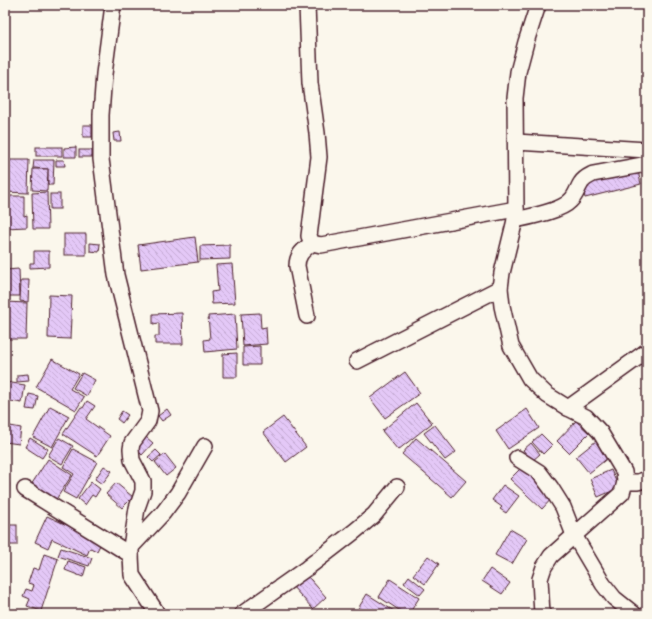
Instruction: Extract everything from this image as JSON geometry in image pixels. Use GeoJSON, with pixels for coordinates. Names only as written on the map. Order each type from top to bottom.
{"type":"FeatureCollection","features":[{"type":"Feature","properties":{"kind":"street"},"geometry":{"type":"LineString","coordinates":[[113,5],[101,108],[101,159],[116,275],[150,411],[148,421],[132,443],[131,449],[132,460],[143,481],[143,491],[136,508],[131,551],[132,575],[157,614]]}},
{"type":"Feature","properties":{"kind":"street"},"geometry":{"type":"LineString","coordinates":[[307,5],[310,83],[319,157],[309,236],[312,243]]}},
{"type":"Feature","properties":{"kind":"street"},"geometry":{"type":"LineString","coordinates":[[538,5],[518,72],[515,98],[516,215],[502,273],[500,288],[504,313],[511,346],[530,379],[547,395],[586,417],[600,432],[624,472],[625,482],[622,493],[551,556],[544,567],[540,579],[542,614]]}},
{"type":"Feature","properties":{"kind":"street"},"geometry":{"type":"LineString","coordinates":[[516,142],[647,150]]}},
{"type":"Feature","properties":{"kind":"street"},"geometry":{"type":"LineString","coordinates":[[312,243],[321,245],[560,208],[570,202],[577,193],[581,183],[593,174],[647,164]]}},
{"type":"Feature","properties":{"kind":"street"},"geometry":{"type":"LineString","coordinates":[[307,316],[296,266],[297,259],[301,253],[312,243]]}},
{"type":"Feature","properties":{"kind":"street"},"geometry":{"type":"LineString","coordinates":[[356,361],[500,288]]}},
{"type":"Feature","properties":{"kind":"street"},"geometry":{"type":"LineString","coordinates":[[568,408],[647,351]]}},
{"type":"Feature","properties":{"kind":"street"},"geometry":{"type":"LineString","coordinates":[[131,551],[178,494],[205,446]]}},
{"type":"Feature","properties":{"kind":"street"},"geometry":{"type":"LineString","coordinates":[[517,458],[539,472],[563,507],[574,535],[603,584],[614,598],[634,614]]}},
{"type":"Feature","properties":{"kind":"street"},"geometry":{"type":"LineString","coordinates":[[625,482],[638,482],[647,479]]}},
{"type":"Feature","properties":{"kind":"street"},"geometry":{"type":"LineString","coordinates":[[242,614],[307,568],[355,531],[374,515],[397,487]]}},
{"type":"Feature","properties":{"kind":"street"},"geometry":{"type":"LineString","coordinates":[[25,489],[131,551]]}},
{"type":"Feature","properties":{"kind":"building"},"geometry":{"type":"Polygon","coordinates":[[[83,125],[92,125],[92,137],[83,137],[83,125]]]}},
{"type":"Feature","properties":{"kind":"building"},"geometry":{"type":"Polygon","coordinates":[[[120,132],[121,141],[114,141],[113,133],[120,132]]]}},
{"type":"Feature","properties":{"kind":"building"},"geometry":{"type":"Polygon","coordinates":[[[36,147],[62,147],[62,156],[36,156],[36,147]]]}},
{"type":"Feature","properties":{"kind":"building"},"geometry":{"type":"Polygon","coordinates":[[[76,147],[76,157],[64,157],[64,148],[76,147]]]}},
{"type":"Feature","properties":{"kind":"building"},"geometry":{"type":"Polygon","coordinates":[[[79,150],[92,150],[92,157],[79,157],[79,150]]]}},
{"type":"Feature","properties":{"kind":"building"},"geometry":{"type":"Polygon","coordinates":[[[7,160],[29,160],[28,193],[5,192],[7,160]]]}},
{"type":"Feature","properties":{"kind":"building"},"geometry":{"type":"Polygon","coordinates":[[[34,160],[54,160],[53,185],[48,185],[48,169],[33,168],[34,160]]]}},
{"type":"Feature","properties":{"kind":"building"},"geometry":{"type":"Polygon","coordinates":[[[56,160],[64,160],[65,166],[56,166],[56,160]]]}},
{"type":"Feature","properties":{"kind":"building"},"geometry":{"type":"Polygon","coordinates":[[[33,169],[48,169],[47,191],[32,190],[33,169]]]}},
{"type":"Feature","properties":{"kind":"building"},"geometry":{"type":"Polygon","coordinates":[[[638,171],[641,184],[585,198],[582,184],[638,171]]]}},
{"type":"Feature","properties":{"kind":"building"},"geometry":{"type":"Polygon","coordinates":[[[47,192],[48,229],[33,229],[32,193],[47,192]]]}},
{"type":"Feature","properties":{"kind":"building"},"geometry":{"type":"Polygon","coordinates":[[[50,194],[60,194],[60,209],[50,209],[50,194]]]}},
{"type":"Feature","properties":{"kind":"building"},"geometry":{"type":"Polygon","coordinates":[[[5,196],[24,196],[24,216],[27,215],[27,227],[5,228],[5,196]]]}},
{"type":"Feature","properties":{"kind":"building"},"geometry":{"type":"Polygon","coordinates":[[[64,234],[86,234],[86,255],[64,255],[64,234]]]}},
{"type":"Feature","properties":{"kind":"building"},"geometry":{"type":"Polygon","coordinates":[[[195,237],[198,262],[141,269],[138,245],[195,237]]]}},
{"type":"Feature","properties":{"kind":"building"},"geometry":{"type":"Polygon","coordinates":[[[90,243],[100,244],[99,252],[90,251],[90,243]]]}},
{"type":"Feature","properties":{"kind":"building"},"geometry":{"type":"Polygon","coordinates":[[[230,245],[230,259],[200,260],[200,246],[230,245]]]}},
{"type":"Feature","properties":{"kind":"building"},"geometry":{"type":"Polygon","coordinates":[[[34,251],[49,251],[49,267],[30,268],[30,263],[34,263],[34,251]]]}},
{"type":"Feature","properties":{"kind":"building"},"geometry":{"type":"Polygon","coordinates":[[[232,264],[235,303],[212,304],[211,292],[218,291],[216,265],[232,264]]]}},
{"type":"Feature","properties":{"kind":"building"},"geometry":{"type":"Polygon","coordinates":[[[19,269],[20,296],[5,296],[5,270],[19,269]]]}},
{"type":"Feature","properties":{"kind":"building"},"geometry":{"type":"Polygon","coordinates":[[[21,280],[29,280],[28,302],[20,301],[21,280]]]}},
{"type":"Feature","properties":{"kind":"building"},"geometry":{"type":"Polygon","coordinates":[[[49,295],[72,296],[70,339],[48,338],[49,295]]]}},
{"type":"Feature","properties":{"kind":"building"},"geometry":{"type":"Polygon","coordinates":[[[5,302],[27,303],[26,339],[6,339],[7,329],[5,329],[5,320],[7,320],[7,315],[5,315],[5,302]]]}},
{"type":"Feature","properties":{"kind":"building"},"geometry":{"type":"Polygon","coordinates":[[[182,313],[183,344],[155,344],[155,336],[159,336],[159,323],[153,324],[153,314],[182,313]]]}},
{"type":"Feature","properties":{"kind":"building"},"geometry":{"type":"Polygon","coordinates":[[[260,313],[261,328],[266,327],[267,344],[243,346],[241,314],[260,313]]]}},
{"type":"Feature","properties":{"kind":"building"},"geometry":{"type":"Polygon","coordinates":[[[235,314],[237,349],[205,352],[204,340],[210,339],[208,316],[235,314]]]}},
{"type":"Feature","properties":{"kind":"building"},"geometry":{"type":"Polygon","coordinates":[[[260,346],[260,365],[243,365],[243,347],[260,346]]]}},
{"type":"Feature","properties":{"kind":"building"},"geometry":{"type":"Polygon","coordinates":[[[237,353],[237,377],[223,377],[223,354],[237,353]]]}},
{"type":"Feature","properties":{"kind":"building"},"geometry":{"type":"Polygon","coordinates":[[[52,359],[79,374],[70,389],[84,397],[76,410],[36,387],[52,359]]]}},
{"type":"Feature","properties":{"kind":"building"},"geometry":{"type":"Polygon","coordinates":[[[405,372],[420,393],[385,418],[370,398],[405,372]]]}},
{"type":"Feature","properties":{"kind":"building"},"geometry":{"type":"Polygon","coordinates":[[[82,373],[95,380],[87,396],[73,388],[82,373]]]}},
{"type":"Feature","properties":{"kind":"building"},"geometry":{"type":"Polygon","coordinates":[[[28,374],[29,381],[17,382],[17,375],[28,374]]]}},
{"type":"Feature","properties":{"kind":"building"},"geometry":{"type":"Polygon","coordinates":[[[5,382],[25,385],[22,403],[5,400],[5,382]]]}},
{"type":"Feature","properties":{"kind":"building"},"geometry":{"type":"Polygon","coordinates":[[[29,394],[38,396],[35,410],[26,409],[29,394]]]}},
{"type":"Feature","properties":{"kind":"building"},"geometry":{"type":"Polygon","coordinates":[[[87,401],[95,406],[86,419],[110,436],[97,456],[63,434],[81,407],[83,408],[87,401]]]}},
{"type":"Feature","properties":{"kind":"building"},"geometry":{"type":"Polygon","coordinates":[[[416,403],[432,423],[398,450],[382,431],[416,403]]]}},
{"type":"Feature","properties":{"kind":"building"},"geometry":{"type":"Polygon","coordinates":[[[50,406],[69,416],[52,447],[33,437],[50,406]]]}},
{"type":"Feature","properties":{"kind":"building"},"geometry":{"type":"Polygon","coordinates":[[[167,409],[171,415],[162,421],[158,416],[167,409]]]}},
{"type":"Feature","properties":{"kind":"building"},"geometry":{"type":"Polygon","coordinates":[[[527,409],[539,428],[508,449],[496,431],[527,409]]]}},
{"type":"Feature","properties":{"kind":"building"},"geometry":{"type":"Polygon","coordinates":[[[122,411],[128,415],[122,423],[117,419],[122,411]]]}},
{"type":"Feature","properties":{"kind":"building"},"geometry":{"type":"Polygon","coordinates":[[[283,417],[306,447],[286,462],[263,432],[283,417]]]}},
{"type":"Feature","properties":{"kind":"building"},"geometry":{"type":"Polygon","coordinates":[[[576,421],[589,433],[569,453],[557,441],[576,421]]]}},
{"type":"Feature","properties":{"kind":"building"},"geometry":{"type":"Polygon","coordinates":[[[5,425],[21,428],[19,444],[5,442],[5,425]]]}},
{"type":"Feature","properties":{"kind":"building"},"geometry":{"type":"Polygon","coordinates":[[[435,425],[456,452],[445,460],[424,433],[435,425]]]}},
{"type":"Feature","properties":{"kind":"building"},"geometry":{"type":"Polygon","coordinates":[[[541,434],[552,445],[543,454],[532,442],[541,434]]]}},
{"type":"Feature","properties":{"kind":"building"},"geometry":{"type":"Polygon","coordinates":[[[146,437],[153,443],[142,455],[135,448],[146,437]]]}},
{"type":"Feature","properties":{"kind":"building"},"geometry":{"type":"Polygon","coordinates":[[[30,438],[48,449],[42,458],[25,447],[30,438]]]}},
{"type":"Feature","properties":{"kind":"building"},"geometry":{"type":"Polygon","coordinates":[[[59,438],[73,446],[62,464],[48,456],[59,438]]]}},
{"type":"Feature","properties":{"kind":"building"},"geometry":{"type":"Polygon","coordinates":[[[416,438],[466,481],[452,497],[402,454],[416,438]]]}},
{"type":"Feature","properties":{"kind":"building"},"geometry":{"type":"Polygon","coordinates":[[[596,441],[609,457],[589,473],[576,457],[596,441]]]}},
{"type":"Feature","properties":{"kind":"building"},"geometry":{"type":"Polygon","coordinates":[[[531,443],[540,454],[532,461],[523,450],[531,443]]]}},
{"type":"Feature","properties":{"kind":"building"},"geometry":{"type":"Polygon","coordinates":[[[5,449],[7,449],[6,480],[5,480],[5,449]]]}},
{"type":"Feature","properties":{"kind":"building"},"geometry":{"type":"Polygon","coordinates":[[[73,449],[97,462],[76,499],[63,492],[74,474],[63,467],[73,449]]]}},
{"type":"Feature","properties":{"kind":"building"},"geometry":{"type":"Polygon","coordinates":[[[156,450],[161,455],[153,462],[148,457],[156,450]]]}},
{"type":"Feature","properties":{"kind":"building"},"geometry":{"type":"Polygon","coordinates":[[[165,454],[176,468],[166,476],[155,462],[165,454]]]}},
{"type":"Feature","properties":{"kind":"building"},"geometry":{"type":"Polygon","coordinates":[[[48,459],[72,475],[55,501],[31,485],[48,459]]]}},
{"type":"Feature","properties":{"kind":"building"},"geometry":{"type":"Polygon","coordinates":[[[104,466],[112,471],[102,484],[95,479],[104,466]]]}},
{"type":"Feature","properties":{"kind":"building"},"geometry":{"type":"Polygon","coordinates":[[[523,466],[554,496],[542,509],[510,479],[523,466]]]}},
{"type":"Feature","properties":{"kind":"building"},"geometry":{"type":"Polygon","coordinates":[[[611,470],[619,488],[598,497],[590,479],[611,470]]]}},
{"type":"Feature","properties":{"kind":"building"},"geometry":{"type":"Polygon","coordinates":[[[5,482],[9,483],[8,504],[5,504],[5,482]]]}},
{"type":"Feature","properties":{"kind":"building"},"geometry":{"type":"Polygon","coordinates":[[[91,482],[100,489],[95,497],[92,495],[85,505],[78,499],[91,482]]]}},
{"type":"Feature","properties":{"kind":"building"},"geometry":{"type":"Polygon","coordinates":[[[116,483],[133,497],[122,508],[106,494],[116,483]]]}},
{"type":"Feature","properties":{"kind":"building"},"geometry":{"type":"Polygon","coordinates":[[[503,485],[519,496],[506,513],[500,509],[502,507],[492,500],[503,485]]]}},
{"type":"Feature","properties":{"kind":"building"},"geometry":{"type":"Polygon","coordinates":[[[47,516],[102,541],[97,551],[90,548],[87,555],[52,539],[48,548],[35,542],[47,516]]]}},
{"type":"Feature","properties":{"kind":"building"},"geometry":{"type":"Polygon","coordinates":[[[5,525],[17,525],[17,545],[5,545],[5,525]]]}},
{"type":"Feature","properties":{"kind":"building"},"geometry":{"type":"Polygon","coordinates":[[[510,529],[527,539],[512,564],[495,555],[510,529]]]}},
{"type":"Feature","properties":{"kind":"building"},"geometry":{"type":"Polygon","coordinates":[[[61,548],[92,558],[89,566],[58,556],[61,548]]]}},
{"type":"Feature","properties":{"kind":"building"},"geometry":{"type":"Polygon","coordinates":[[[44,554],[58,559],[41,611],[27,606],[30,599],[23,596],[26,589],[32,591],[34,585],[28,583],[33,568],[39,570],[44,554]]]}},
{"type":"Feature","properties":{"kind":"building"},"geometry":{"type":"Polygon","coordinates":[[[428,556],[439,564],[425,584],[413,575],[428,556]]]}},
{"type":"Feature","properties":{"kind":"building"},"geometry":{"type":"Polygon","coordinates":[[[68,561],[86,567],[83,577],[65,570],[68,561]]]}},
{"type":"Feature","properties":{"kind":"building"},"geometry":{"type":"Polygon","coordinates":[[[490,569],[510,583],[502,594],[482,581],[490,569]]]}},
{"type":"Feature","properties":{"kind":"building"},"geometry":{"type":"Polygon","coordinates":[[[304,572],[326,597],[313,609],[291,585],[304,572]]]}},
{"type":"Feature","properties":{"kind":"building"},"geometry":{"type":"Polygon","coordinates":[[[409,576],[425,589],[420,595],[404,583],[409,576]]]}},
{"type":"Feature","properties":{"kind":"building"},"geometry":{"type":"Polygon","coordinates":[[[390,579],[419,598],[409,614],[405,614],[379,597],[390,579]]]}},
{"type":"Feature","properties":{"kind":"building"},"geometry":{"type":"Polygon","coordinates":[[[367,594],[394,611],[392,614],[359,614],[356,612],[367,594]]]}}]}
